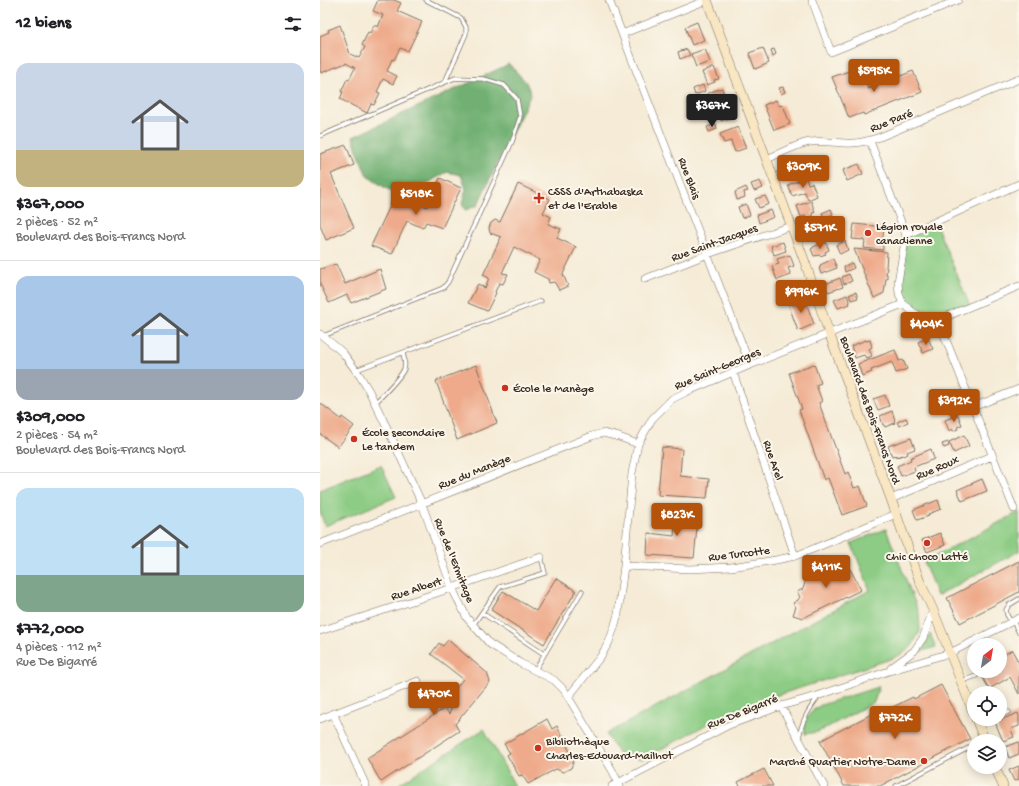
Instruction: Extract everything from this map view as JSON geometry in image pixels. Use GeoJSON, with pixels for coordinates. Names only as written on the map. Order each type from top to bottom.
{"type":"FeatureCollection","features":[{"type":"Feature","properties":{"kind":"street","name":"Rue Blais"},"geometry":{"type":"LineString","coordinates":[[608,0],[750,365]]}},
{"type":"Feature","properties":{"kind":"street"},"geometry":{"type":"LineString","coordinates":[[622,34],[707,0]]}},
{"type":"Feature","properties":{"kind":"street","name":"Boulevard des Bois-Francs Nord"},"geometry":{"type":"LineString","coordinates":[[707,0],[767,159],[920,582],[967,697]]}},
{"type":"Feature","properties":{"kind":"street"},"geometry":{"type":"LineString","coordinates":[[812,0],[831,52],[958,0]]}},
{"type":"Feature","properties":{"kind":"street","name":"Rue Paré"},"geometry":{"type":"LineString","coordinates":[[767,159],[810,142],[853,143],[870,141],[1019,79]]}},
{"type":"Feature","properties":{"kind":"street"},"geometry":{"type":"LineString","coordinates":[[870,141],[906,235],[898,282],[899,294],[903,304],[912,312],[924,319],[938,320],[1019,286]]}},
{"type":"Feature","properties":{"kind":"street"},"geometry":{"type":"LineString","coordinates":[[906,235],[1019,184]]}},
{"type":"Feature","properties":{"kind":"street","name":"Rue Saint-Jacques"},"geometry":{"type":"LineString","coordinates":[[645,279],[708,254],[791,226]]}},
{"type":"Feature","properties":{"kind":"street","name":"Rue Saint-Georges"},"geometry":{"type":"LineString","coordinates":[[569,696],[601,656],[609,642],[614,628],[618,614],[624,566],[632,473],[638,444],[652,419],[672,399],[686,392],[903,304]]}},
{"type":"Feature","properties":{"kind":"street"},"geometry":{"type":"LineString","coordinates":[[938,320],[1014,509]]}},
{"type":"Feature","properties":{"kind":"street","name":"Rue de l'Ermitage"},"geometry":{"type":"LineString","coordinates":[[321,335],[343,353],[356,370],[375,403],[422,504],[452,588],[467,618],[490,644],[558,683],[569,696],[612,770],[617,785]]}},
{"type":"Feature","properties":{"kind":"street","name":"Rue Arel"},"geometry":{"type":"LineString","coordinates":[[733,372],[795,556]]}},
{"type":"Feature","properties":{"kind":"street"},"geometry":{"type":"LineString","coordinates":[[973,407],[1019,388]]}},
{"type":"Feature","properties":{"kind":"street","name":"Rue du Manège"},"geometry":{"type":"LineString","coordinates":[[320,544],[592,436],[603,433],[638,444]]}},
{"type":"Feature","properties":{"kind":"street","name":"Rue Roux"},"geometry":{"type":"LineString","coordinates":[[891,499],[992,456]]}},
{"type":"Feature","properties":{"kind":"street","name":"Rue Turcotte"},"geometry":{"type":"LineString","coordinates":[[624,566],[684,569],[731,568],[776,560],[795,556],[827,544],[896,514]]}},
{"type":"Feature","properties":{"kind":"street","name":"Rue Albert"},"geometry":{"type":"LineString","coordinates":[[320,631],[541,557]]}},
{"type":"Feature","properties":{"kind":"street","name":"Rue De Bigarré"},"geometry":{"type":"LineString","coordinates":[[886,672],[914,651],[923,638],[932,610]]}},
{"type":"Feature","properties":{"kind":"street","name":"Rue De Bigarré"},"geometry":{"type":"LineString","coordinates":[[985,638],[1014,620]]}},
{"type":"Feature","properties":{"kind":"street","name":"Rue De Bigarré"},"geometry":{"type":"LineString","coordinates":[[617,785],[729,725],[782,706],[967,647]]}},
{"type":"Feature","properties":{"kind":"street"},"geometry":{"type":"LineString","coordinates":[[320,719],[418,681]]}},
{"type":"Feature","properties":{"kind":"street"},"geometry":{"type":"LineString","coordinates":[[782,706],[824,786]]}},
{"type":"Feature","properties":{"kind":"street"},"geometry":{"type":"LineString","coordinates":[[333,714],[366,786]]}},
{"type":"Feature","properties":{"kind":"street"},"geometry":{"type":"LineString","coordinates":[[998,774],[1003,786]]}},
{"type":"Feature","properties":{"kind":"lane"},"geometry":{"type":"LineString","coordinates":[[426,0],[460,18],[466,27],[466,34],[445,82]]}},
{"type":"Feature","properties":{"kind":"lane"},"geometry":{"type":"LineString","coordinates":[[320,136],[454,78],[484,79],[504,85],[517,99],[520,117],[512,142],[448,282],[443,288],[321,335]]}},
{"type":"Feature","properties":{"kind":"lane"},"geometry":{"type":"LineString","coordinates":[[356,370],[541,301]]}},
{"type":"Feature","properties":{"kind":"lane"},"geometry":{"type":"LineString","coordinates":[[375,403],[404,370],[405,364],[403,353]]}},
{"type":"Feature","properties":{"kind":"lane"},"geometry":{"type":"LineString","coordinates":[[473,625],[500,587],[545,573],[541,557]]}},
{"type":"Feature","properties":{"kind":"lane"},"geometry":{"type":"LineString","coordinates":[[534,670],[582,592]]}},
{"type":"Feature","properties":{"kind":"lane"},"geometry":{"type":"LineString","coordinates":[[1019,599],[1009,605],[1006,610],[1007,615],[1014,620],[1019,632]]}},
{"type":"Feature","properties":{"kind":"lane"},"geometry":{"type":"LineString","coordinates":[[1000,608],[1006,610]]}},
{"type":"Feature","properties":{"kind":"lane"},"geometry":{"type":"LineString","coordinates":[[482,613],[544,654]]}},
{"type":"Feature","properties":{"kind":"lane"},"geometry":{"type":"LineString","coordinates":[[961,682],[971,678]]}},
{"type":"Feature","properties":{"kind":"lane"},"geometry":{"type":"LineString","coordinates":[[799,739],[801,726],[808,712],[820,695]]}},
{"type":"Feature","properties":{"kind":"lane"},"geometry":{"type":"LineString","coordinates":[[896,786],[967,749]]}},
{"type":"Feature","properties":{"kind":"green space"},"geometry":{"type":"Polygon","coordinates":[[[509,64],[526,82],[531,94],[477,206],[465,210],[462,204],[466,189],[461,175],[447,172],[426,184],[395,194],[367,176],[353,137],[509,64]]]}},
{"type":"Feature","properties":{"kind":"green space"},"geometry":{"type":"Polygon","coordinates":[[[935,222],[970,306],[938,320],[913,312],[899,294],[906,235],[935,222]]]}},
{"type":"Feature","properties":{"kind":"green space"},"geometry":{"type":"Polygon","coordinates":[[[381,465],[396,497],[325,526],[320,512],[320,490],[381,465]]]}},
{"type":"Feature","properties":{"kind":"green space"},"geometry":{"type":"Polygon","coordinates":[[[1019,512],[1019,551],[937,596],[924,562],[1019,512]]]}},
{"type":"Feature","properties":{"kind":"green space"},"geometry":{"type":"Polygon","coordinates":[[[886,529],[919,613],[920,631],[909,649],[891,659],[778,695],[726,714],[643,759],[624,758],[618,753],[606,734],[870,590],[851,543],[886,529]]]}},
{"type":"Feature","properties":{"kind":"green space"},"geometry":{"type":"Polygon","coordinates":[[[930,634],[936,647],[919,652],[925,644],[930,634]]]}},
{"type":"Feature","properties":{"kind":"green space"},"geometry":{"type":"Polygon","coordinates":[[[879,687],[874,702],[826,728],[817,732],[805,734],[805,724],[808,716],[821,705],[879,687]]]}},
{"type":"Feature","properties":{"kind":"green space"},"geometry":{"type":"Polygon","coordinates":[[[484,729],[515,786],[396,786],[484,729]]]}},
{"type":"Feature","properties":{"kind":"building"},"geometry":{"type":"Polygon","coordinates":[[[378,0],[394,0],[401,3],[397,11],[422,22],[408,51],[400,48],[394,60],[392,59],[387,71],[397,76],[393,84],[383,79],[377,92],[380,93],[374,105],[371,104],[367,113],[340,99],[343,92],[341,92],[347,79],[349,80],[355,68],[346,63],[321,73],[320,36],[329,32],[328,30],[340,25],[350,54],[359,58],[365,47],[362,45],[368,32],[370,33],[374,25],[378,27],[383,15],[373,11],[378,0]]]}},
{"type":"Feature","properties":{"kind":"building"},"geometry":{"type":"Polygon","coordinates":[[[697,22],[704,40],[692,45],[685,27],[697,22]]]}},
{"type":"Feature","properties":{"kind":"building"},"geometry":{"type":"Polygon","coordinates":[[[763,48],[769,63],[755,69],[749,53],[763,48]]]}},
{"type":"Feature","properties":{"kind":"building"},"geometry":{"type":"Polygon","coordinates":[[[687,49],[690,55],[680,59],[678,52],[687,49]]]}},
{"type":"Feature","properties":{"kind":"building"},"geometry":{"type":"Polygon","coordinates":[[[705,49],[710,62],[696,67],[691,54],[705,49]]]}},
{"type":"Feature","properties":{"kind":"building"},"geometry":{"type":"Polygon","coordinates":[[[774,49],[776,54],[773,56],[771,50],[774,49]]]}},
{"type":"Feature","properties":{"kind":"building"},"geometry":{"type":"Polygon","coordinates":[[[714,67],[719,79],[714,80],[715,82],[707,85],[702,72],[714,67]]]}},
{"type":"Feature","properties":{"kind":"building"},"geometry":{"type":"Polygon","coordinates":[[[849,71],[853,81],[863,77],[868,89],[913,71],[922,92],[864,115],[863,113],[849,118],[832,77],[849,71]]]}},
{"type":"Feature","properties":{"kind":"building"},"geometry":{"type":"Polygon","coordinates":[[[703,85],[705,91],[695,95],[693,89],[703,85]]]}},
{"type":"Feature","properties":{"kind":"building"},"geometry":{"type":"Polygon","coordinates":[[[783,87],[785,92],[781,94],[779,88],[783,87]]]}},
{"type":"Feature","properties":{"kind":"building"},"geometry":{"type":"Polygon","coordinates":[[[722,88],[725,98],[712,103],[708,93],[722,88]]]}},
{"type":"Feature","properties":{"kind":"building"},"geometry":{"type":"Polygon","coordinates":[[[776,100],[779,106],[783,105],[790,124],[774,130],[764,105],[776,100]]]}},
{"type":"Feature","properties":{"kind":"building"},"geometry":{"type":"Polygon","coordinates":[[[729,105],[734,117],[721,121],[717,110],[729,105]]]}},
{"type":"Feature","properties":{"kind":"building"},"geometry":{"type":"Polygon","coordinates":[[[708,107],[710,111],[702,114],[700,110],[708,107]]]}},
{"type":"Feature","properties":{"kind":"building"},"geometry":{"type":"Polygon","coordinates":[[[716,124],[717,129],[709,132],[707,127],[716,124]]]}},
{"type":"Feature","properties":{"kind":"building"},"geometry":{"type":"Polygon","coordinates":[[[738,127],[746,148],[735,152],[731,141],[724,143],[720,134],[738,127]]]}},
{"type":"Feature","properties":{"kind":"building"},"geometry":{"type":"Polygon","coordinates":[[[346,145],[354,165],[331,174],[354,228],[326,240],[320,225],[320,154],[346,145]]]}},
{"type":"Feature","properties":{"kind":"building"},"geometry":{"type":"Polygon","coordinates":[[[793,158],[797,166],[783,171],[780,163],[793,158]]]}},
{"type":"Feature","properties":{"kind":"building"},"geometry":{"type":"Polygon","coordinates":[[[813,164],[816,171],[804,176],[801,168],[813,164]]]}},
{"type":"Feature","properties":{"kind":"building"},"geometry":{"type":"Polygon","coordinates":[[[859,164],[863,174],[847,181],[843,170],[859,164]]]}},
{"type":"Feature","properties":{"kind":"building"},"geometry":{"type":"Polygon","coordinates":[[[440,178],[461,188],[442,228],[426,222],[423,228],[407,221],[392,254],[371,246],[392,202],[404,207],[408,199],[427,207],[440,178]]]}},
{"type":"Feature","properties":{"kind":"building"},"geometry":{"type":"Polygon","coordinates":[[[806,178],[808,184],[812,183],[817,196],[808,200],[805,192],[792,196],[788,185],[806,178]]]}},
{"type":"Feature","properties":{"kind":"building"},"geometry":{"type":"Polygon","coordinates":[[[760,181],[763,188],[754,191],[751,184],[760,181]]]}},
{"type":"Feature","properties":{"kind":"building"},"geometry":{"type":"Polygon","coordinates":[[[518,184],[550,199],[543,213],[551,217],[548,224],[561,229],[557,238],[576,247],[563,274],[568,286],[559,290],[554,282],[549,283],[548,279],[534,272],[540,260],[514,247],[502,273],[508,274],[503,284],[499,283],[487,311],[468,303],[478,284],[485,288],[489,278],[483,275],[501,237],[490,233],[489,228],[491,223],[495,220],[500,222],[518,184]]]}},
{"type":"Feature","properties":{"kind":"building"},"geometry":{"type":"Polygon","coordinates":[[[746,187],[748,191],[744,192],[745,197],[737,200],[735,192],[746,187]]]}},
{"type":"Feature","properties":{"kind":"building"},"geometry":{"type":"Polygon","coordinates":[[[765,196],[769,204],[759,208],[755,199],[765,196]]]}},
{"type":"Feature","properties":{"kind":"building"},"geometry":{"type":"Polygon","coordinates":[[[811,201],[815,212],[812,213],[813,216],[806,218],[805,216],[801,217],[797,206],[811,201]]]}},
{"type":"Feature","properties":{"kind":"building"},"geometry":{"type":"Polygon","coordinates":[[[746,204],[750,215],[742,218],[738,207],[746,204]]]}},
{"type":"Feature","properties":{"kind":"building"},"geometry":{"type":"Polygon","coordinates":[[[831,209],[833,214],[824,218],[822,213],[831,209]]]}},
{"type":"Feature","properties":{"kind":"building"},"geometry":{"type":"Polygon","coordinates":[[[771,210],[774,217],[759,223],[757,215],[771,210]]]}},
{"type":"Feature","properties":{"kind":"building"},"geometry":{"type":"Polygon","coordinates":[[[820,224],[823,232],[819,234],[820,236],[808,241],[804,230],[820,224]]]}},
{"type":"Feature","properties":{"kind":"building","name":"Légion royale canadienne"},"geometry":{"type":"Polygon","coordinates":[[[854,224],[884,227],[883,250],[864,248],[865,240],[852,239],[854,224]]]}},
{"type":"Feature","properties":{"kind":"building"},"geometry":{"type":"Polygon","coordinates":[[[838,228],[840,233],[832,236],[830,231],[838,228]]]}},
{"type":"Feature","properties":{"kind":"building"},"geometry":{"type":"Polygon","coordinates":[[[845,241],[848,250],[840,254],[836,245],[845,241]]]}},
{"type":"Feature","properties":{"kind":"building"},"geometry":{"type":"Polygon","coordinates":[[[783,242],[786,251],[774,255],[771,246],[783,242]]]}},
{"type":"Feature","properties":{"kind":"building"},"geometry":{"type":"Polygon","coordinates":[[[826,242],[829,250],[825,252],[826,254],[814,256],[811,249],[826,242]]]}},
{"type":"Feature","properties":{"kind":"building"},"geometry":{"type":"Polygon","coordinates":[[[854,249],[887,252],[887,279],[884,293],[874,298],[854,249]]]}},
{"type":"Feature","properties":{"kind":"building"},"geometry":{"type":"Polygon","coordinates":[[[790,255],[794,266],[788,268],[791,275],[777,280],[772,266],[779,264],[777,259],[790,255]]]}},
{"type":"Feature","properties":{"kind":"building"},"geometry":{"type":"Polygon","coordinates":[[[833,259],[837,268],[821,274],[819,268],[821,267],[820,265],[833,259]]]}},
{"type":"Feature","properties":{"kind":"building"},"geometry":{"type":"Polygon","coordinates":[[[852,263],[854,268],[845,272],[844,267],[852,263]]]}},
{"type":"Feature","properties":{"kind":"building"},"geometry":{"type":"Polygon","coordinates":[[[336,264],[345,284],[380,269],[386,289],[351,303],[347,295],[329,303],[320,284],[320,269],[336,264]]]}},
{"type":"Feature","properties":{"kind":"building"},"geometry":{"type":"Polygon","coordinates":[[[849,274],[852,281],[844,284],[842,277],[849,274]]]}},
{"type":"Feature","properties":{"kind":"building"},"geometry":{"type":"Polygon","coordinates":[[[840,278],[843,287],[828,292],[825,284],[840,278]]]}},
{"type":"Feature","properties":{"kind":"building"},"geometry":{"type":"Polygon","coordinates":[[[856,292],[858,298],[851,300],[849,295],[856,292]]]}},
{"type":"Feature","properties":{"kind":"building"},"geometry":{"type":"Polygon","coordinates":[[[847,295],[850,304],[838,308],[834,300],[847,295]]]}},
{"type":"Feature","properties":{"kind":"building"},"geometry":{"type":"Polygon","coordinates":[[[804,297],[814,324],[798,331],[788,303],[804,297]]]}},
{"type":"Feature","properties":{"kind":"building"},"geometry":{"type":"Polygon","coordinates":[[[928,338],[933,349],[923,353],[918,342],[928,338]]]}},
{"type":"Feature","properties":{"kind":"building"},"geometry":{"type":"Polygon","coordinates":[[[866,340],[870,340],[872,347],[869,349],[872,356],[866,358],[864,355],[855,358],[851,346],[866,340]]]}},
{"type":"Feature","properties":{"kind":"building"},"geometry":{"type":"Polygon","coordinates":[[[895,350],[899,361],[903,360],[907,369],[896,373],[892,362],[871,370],[872,372],[862,376],[858,364],[895,350]]]}},
{"type":"Feature","properties":{"kind":"building"},"geometry":{"type":"Polygon","coordinates":[[[814,364],[821,383],[816,385],[822,401],[819,403],[845,474],[848,472],[854,488],[860,486],[867,506],[842,515],[828,478],[824,480],[799,410],[802,409],[789,373],[814,364]]]}},
{"type":"Feature","properties":{"kind":"building"},"geometry":{"type":"Polygon","coordinates":[[[476,365],[497,423],[457,440],[436,381],[476,365]]]}},
{"type":"Feature","properties":{"kind":"building"},"geometry":{"type":"Polygon","coordinates":[[[949,392],[953,403],[938,409],[933,398],[949,392]]]}},
{"type":"Feature","properties":{"kind":"building"},"geometry":{"type":"Polygon","coordinates":[[[885,395],[889,406],[878,410],[873,399],[885,395]]]}},
{"type":"Feature","properties":{"kind":"building","name":"École secondaire Le tandem"},"geometry":{"type":"Polygon","coordinates":[[[320,403],[341,419],[342,417],[354,426],[338,447],[320,434],[320,403]]]}},
{"type":"Feature","properties":{"kind":"building"},"geometry":{"type":"Polygon","coordinates":[[[892,411],[895,423],[885,427],[880,416],[892,411]]]}},
{"type":"Feature","properties":{"kind":"building"},"geometry":{"type":"Polygon","coordinates":[[[958,415],[962,425],[957,427],[958,429],[953,431],[952,429],[949,431],[945,420],[958,415]]]}},
{"type":"Feature","properties":{"kind":"building"},"geometry":{"type":"Polygon","coordinates":[[[906,418],[908,422],[899,426],[897,422],[906,418]]]}},
{"type":"Feature","properties":{"kind":"building"},"geometry":{"type":"Polygon","coordinates":[[[964,435],[969,446],[954,453],[949,442],[964,435]]]}},
{"type":"Feature","properties":{"kind":"building"},"geometry":{"type":"Polygon","coordinates":[[[911,438],[915,449],[907,452],[908,454],[904,456],[892,456],[888,446],[911,438]]]}},
{"type":"Feature","properties":{"kind":"building"},"geometry":{"type":"Polygon","coordinates":[[[948,442],[949,446],[944,448],[942,444],[948,442]]]}},
{"type":"Feature","properties":{"kind":"building"},"geometry":{"type":"Polygon","coordinates":[[[662,447],[682,449],[680,476],[709,479],[707,498],[658,495],[662,447]]]}},
{"type":"Feature","properties":{"kind":"building"},"geometry":{"type":"Polygon","coordinates":[[[931,449],[934,459],[914,467],[915,471],[901,476],[897,466],[911,460],[910,458],[931,449]]]}},
{"type":"Feature","properties":{"kind":"building"},"geometry":{"type":"Polygon","coordinates":[[[982,479],[987,491],[962,501],[957,490],[982,479]]]}},
{"type":"Feature","properties":{"kind":"building"},"geometry":{"type":"Polygon","coordinates":[[[938,500],[941,509],[928,514],[929,516],[917,520],[913,510],[938,500]]]}},
{"type":"Feature","properties":{"kind":"building"},"geometry":{"type":"Polygon","coordinates":[[[677,507],[699,508],[694,558],[647,555],[648,533],[674,536],[677,507]]]}},
{"type":"Feature","properties":{"kind":"building"},"geometry":{"type":"Polygon","coordinates":[[[940,533],[945,545],[927,552],[922,540],[940,533]]]}},
{"type":"Feature","properties":{"kind":"building"},"geometry":{"type":"Polygon","coordinates":[[[845,559],[861,590],[803,618],[793,615],[796,607],[793,603],[800,597],[797,592],[803,589],[808,573],[813,575],[845,559]]]}},
{"type":"Feature","properties":{"kind":"building"},"geometry":{"type":"Polygon","coordinates":[[[1019,561],[1019,592],[960,623],[947,598],[1019,561]]]}},
{"type":"Feature","properties":{"kind":"building"},"geometry":{"type":"Polygon","coordinates":[[[556,578],[576,591],[544,644],[491,610],[503,591],[536,611],[556,578]]]}},
{"type":"Feature","properties":{"kind":"building"},"geometry":{"type":"Polygon","coordinates":[[[448,640],[487,673],[490,682],[455,724],[459,731],[381,782],[367,758],[445,708],[449,714],[454,702],[449,697],[463,679],[431,654],[439,643],[443,646],[448,640]]]}},
{"type":"Feature","properties":{"kind":"building"},"geometry":{"type":"Polygon","coordinates":[[[1012,650],[1019,663],[1019,694],[1010,677],[994,686],[987,686],[983,678],[1007,678],[1007,653],[1012,650]]]}},
{"type":"Feature","properties":{"kind":"building"},"geometry":{"type":"Polygon","coordinates":[[[941,685],[967,734],[967,741],[880,786],[844,786],[820,741],[881,709],[883,712],[913,697],[914,699],[941,685]]]}},
{"type":"Feature","properties":{"kind":"building"},"geometry":{"type":"Polygon","coordinates":[[[1018,713],[1019,716],[1019,726],[1011,729],[1014,737],[1007,740],[1007,734],[1000,734],[997,726],[1007,726],[1007,717],[1018,713]]]}},
{"type":"Feature","properties":{"kind":"building","name":"Bibliothèque Charles-Edouard-Mailhot"},"geometry":{"type":"Polygon","coordinates":[[[547,719],[552,729],[557,726],[574,760],[571,768],[563,772],[556,769],[528,784],[522,775],[519,776],[507,755],[510,753],[504,744],[547,719]]]}},
{"type":"Feature","properties":{"kind":"building"},"geometry":{"type":"Polygon","coordinates":[[[1019,742],[1019,754],[1009,758],[1007,746],[1019,742]]]}},
{"type":"Feature","properties":{"kind":"building"},"geometry":{"type":"Polygon","coordinates":[[[1019,766],[1019,779],[1014,781],[1009,770],[1019,766]]]}},
{"type":"Feature","properties":{"kind":"building"},"geometry":{"type":"Polygon","coordinates":[[[764,769],[773,786],[740,786],[738,782],[764,769]]]}},
{"type":"Feature","properties":{"kind":"place","name":"CSSS d'Arthabaska et de l'Erable"},"geometry":{"type":"Point","coordinates":[539,198]}},
{"type":"Feature","properties":{"kind":"place","name":"Légion royale canadienne"},"geometry":{"type":"Point","coordinates":[868,233]}},
{"type":"Feature","properties":{"kind":"place","name":"École le Manège"},"geometry":{"type":"Point","coordinates":[505,388]}},
{"type":"Feature","properties":{"kind":"place","name":"École secondaire Le tandem"},"geometry":{"type":"Point","coordinates":[354,439]}},
{"type":"Feature","properties":{"kind":"place","name":"Chic Choco Latté"},"geometry":{"type":"Point","coordinates":[927,543]}},
{"type":"Feature","properties":{"kind":"place","name":"Bibliothèque Charles-Edouard-Mailhot"},"geometry":{"type":"Point","coordinates":[538,748]}},
{"type":"Feature","properties":{"kind":"place","name":"Marché Quartier Notre-Dame"},"geometry":{"type":"Point","coordinates":[924,761]}}]}
